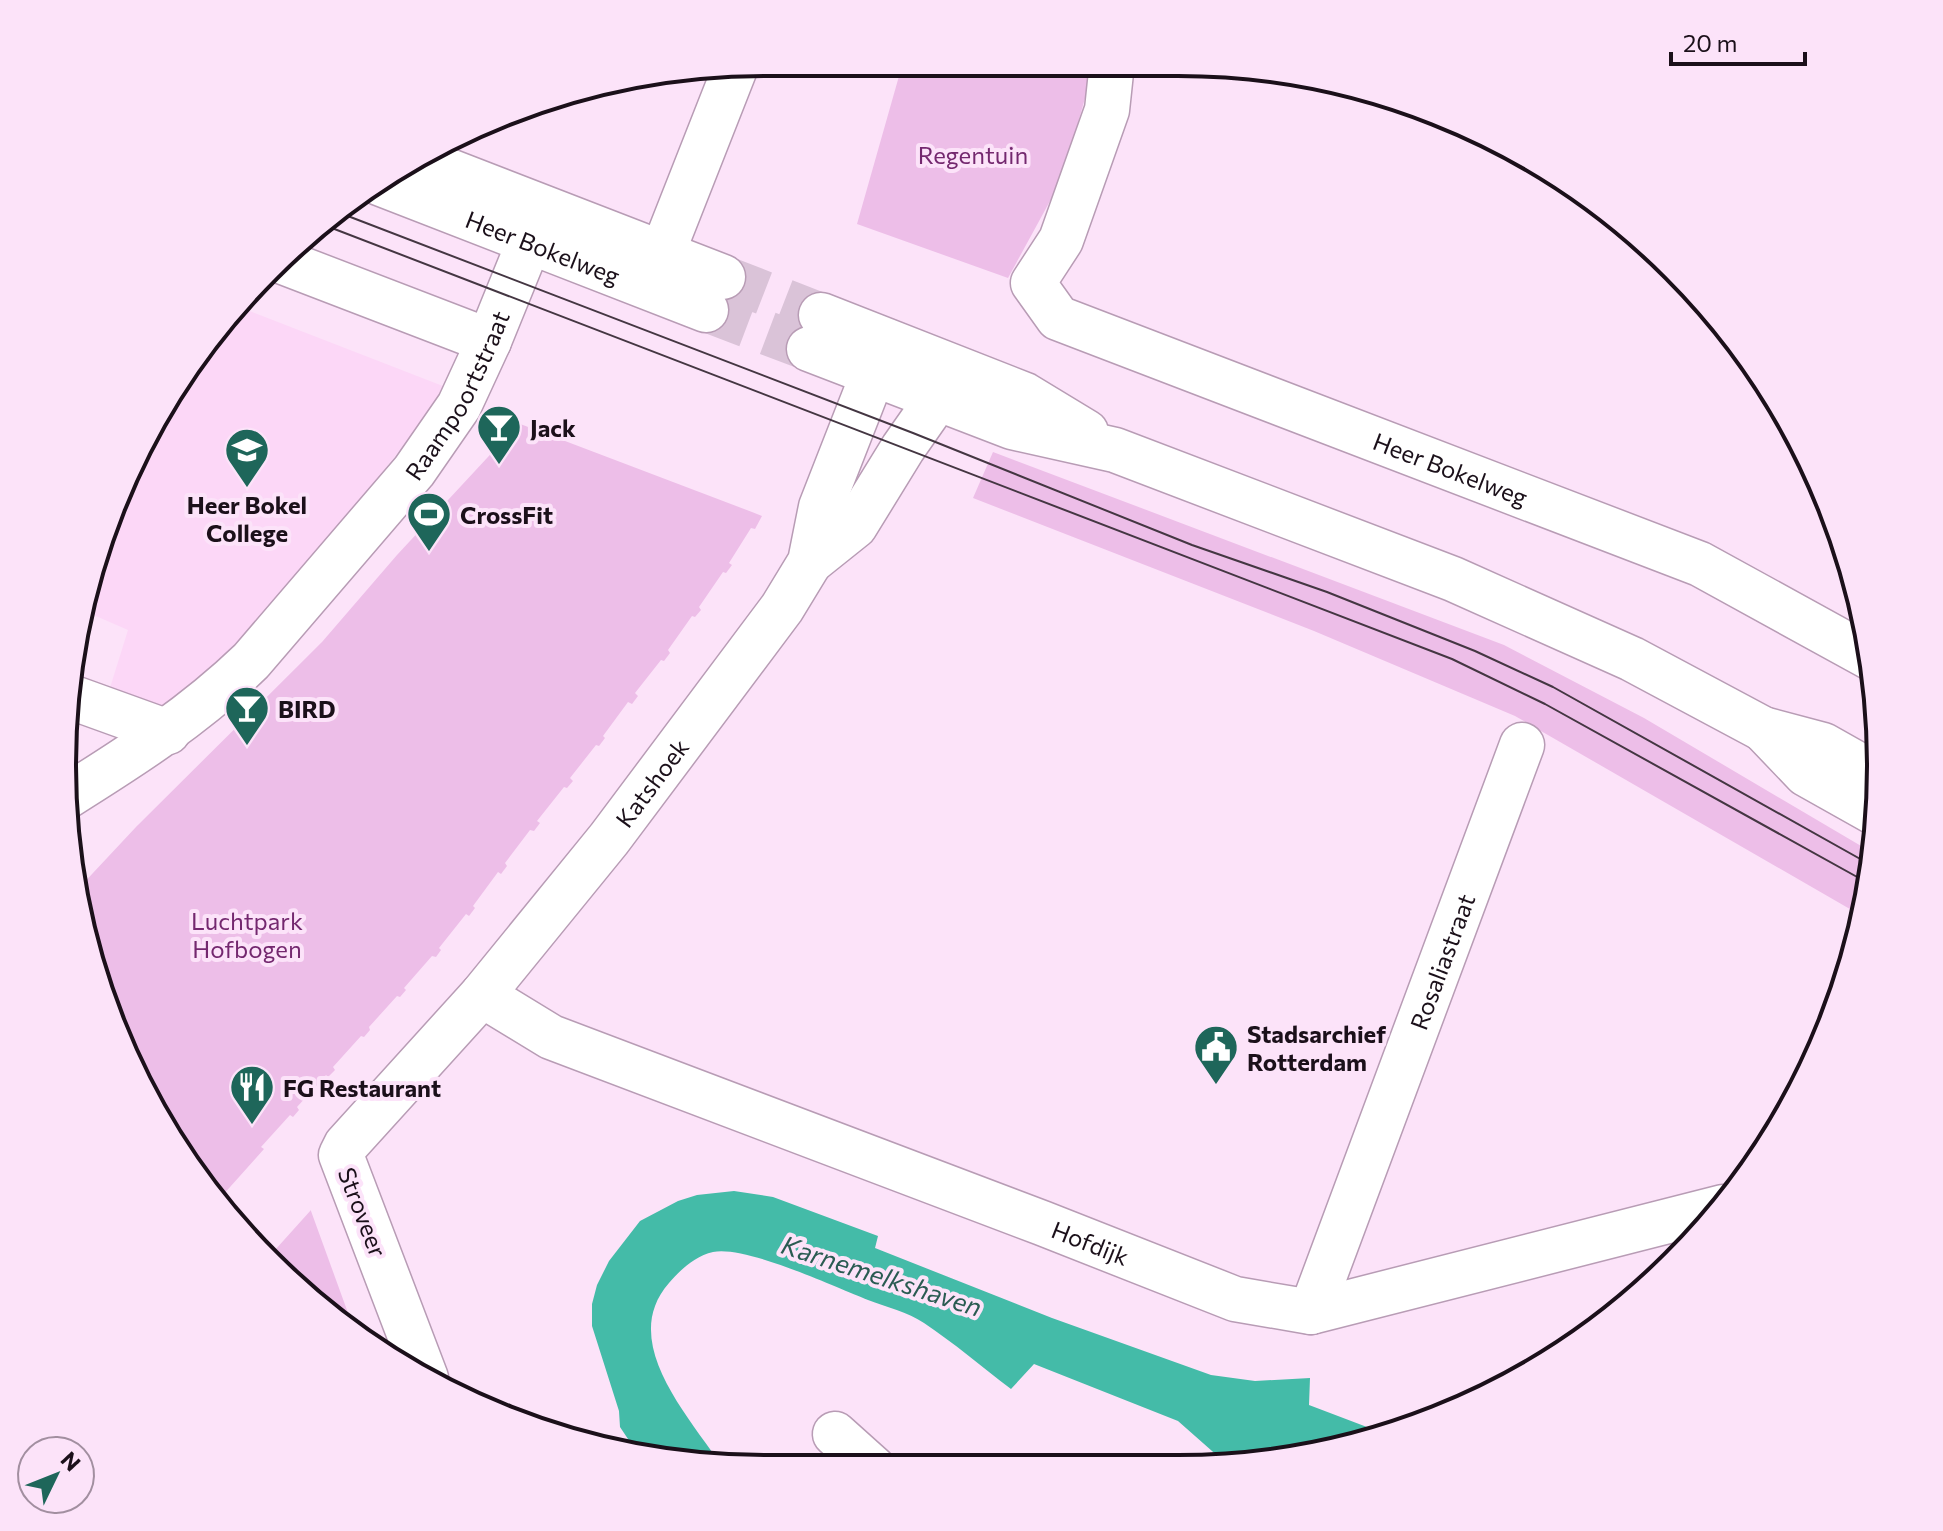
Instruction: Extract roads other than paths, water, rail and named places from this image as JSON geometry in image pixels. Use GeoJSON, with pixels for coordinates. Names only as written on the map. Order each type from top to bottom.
{"type":"FeatureCollection","features":[{"type":"Feature","properties":{"kind":"street","name":"Heer Bokelweg"},"geometry":{"type":"LineString","coordinates":[[1111,76],[1107,110],[1061,240],[1033,283],[1058,318],[1700,564],[1857,650]]}},
{"type":"Feature","properties":{"kind":"street"},"geometry":{"type":"LineString","coordinates":[[656,272],[732,77]]}},
{"type":"Feature","properties":{"kind":"street","name":"Heer Bokelweg"},"geometry":{"type":"LineString","coordinates":[[426,165],[444,169],[536,225]]}},
{"type":"Feature","properties":{"kind":"street","name":"Heer Bokelweg"},"geometry":{"type":"LineString","coordinates":[[391,186],[536,225],[714,294]]}},
{"type":"Feature","properties":{"kind":"street","name":"Raampoortstraat"},"geometry":{"type":"LineString","coordinates":[[77,790],[168,732],[222,689],[251,661],[414,471],[459,406],[536,225]]}},
{"type":"Feature","properties":{"kind":"street"},"geometry":{"type":"LineString","coordinates":[[292,265],[489,341]]}},
{"type":"Feature","properties":{"kind":"street"},"geometry":{"type":"LineString","coordinates":[[815,332],[944,382],[1012,427],[1115,450],[1466,584],[1632,659],[1763,729],[1823,745],[1867,770]]}},
{"type":"Feature","properties":{"kind":"street","name":"Katshoek"},"geometry":{"type":"LineString","coordinates":[[810,562],[821,507],[879,357]]}},
{"type":"Feature","properties":{"kind":"street","name":"Katshoek"},"geometry":{"type":"LineString","coordinates":[[482,995],[609,839],[782,608],[810,562],[855,526],[944,382]]}},
{"type":"Feature","properties":{"kind":"street"},"geometry":{"type":"LineString","coordinates":[[79,700],[168,732]]}},
{"type":"Feature","properties":{"kind":"street"},"geometry":{"type":"LineString","coordinates":[[1763,729],[1806,774],[1866,808]]}},
{"type":"Feature","properties":{"kind":"street","name":"Rosaliastraat"},"geometry":{"type":"LineString","coordinates":[[1311,1312],[1522,745]]}},
{"type":"Feature","properties":{"kind":"street","name":"Hofdijk"},"geometry":{"type":"LineString","coordinates":[[482,995],[551,1037],[1235,1299],[1311,1312],[1702,1212]]}},
{"type":"Feature","properties":{"kind":"street","name":"Stroveer"},"geometry":{"type":"LineString","coordinates":[[420,1362],[341,1155],[346,1145],[482,995]]}},
{"type":"Feature","properties":{"kind":"street"},"geometry":{"type":"LineString","coordinates":[[835,1434],[858,1455]]}},
{"type":"Feature","properties":{"kind":"water","name":"Karnemelkshaven"},"geometry":{"type":"Polygon","coordinates":[[[734,1191],[773,1197],[878,1236],[875,1248],[1052,1318],[1211,1375],[1255,1381],[1310,1378],[1309,1405],[1369,1428],[1312,1442],[1216,1454],[1178,1421],[1034,1364],[1011,1389],[911,1316],[790,1268],[746,1255],[713,1252],[688,1264],[669,1283],[655,1305],[651,1329],[654,1353],[664,1377],[713,1453],[630,1442],[620,1427],[619,1411],[592,1326],[592,1304],[597,1285],[609,1261],[640,1221],[678,1201],[697,1195],[734,1191]]]}},
{"type":"Feature","properties":{"kind":"tunnel"},"geometry":{"type":"LineString","coordinates":[[723,277],[821,315]]}},
{"type":"Feature","properties":{"kind":"tunnel"},"geometry":{"type":"LineString","coordinates":[[706,310],[809,349]]}},
{"type":"Feature","properties":{"kind":"tram line"},"geometry":{"type":"LineString","coordinates":[[348,216],[913,433],[1192,545],[1327,592],[1475,651],[1553,687],[1860,859]]}},
{"type":"Feature","properties":{"kind":"tram line"},"geometry":{"type":"LineString","coordinates":[[333,229],[1452,659],[1545,704],[1858,877]]}},
{"type":"Feature","properties":{"kind":"place","name":"Jack"},"geometry":{"type":"Point","coordinates":[499,466]}},
{"type":"Feature","properties":{"kind":"place","name":"Heer Bokel College"},"geometry":{"type":"Point","coordinates":[247,489]}},
{"type":"Feature","properties":{"kind":"place","name":"CrossFit"},"geometry":{"type":"Point","coordinates":[429,553]}},
{"type":"Feature","properties":{"kind":"place","name":"BIRD"},"geometry":{"type":"Point","coordinates":[247,747]}},
{"type":"Feature","properties":{"kind":"place","name":"Stadsarchief Rotterdam"},"geometry":{"type":"Point","coordinates":[1216,1086]}},
{"type":"Feature","properties":{"kind":"place","name":"FG Restaurant"},"geometry":{"type":"Point","coordinates":[252,1126]}},
{"type":"Feature","properties":{"kind":"park label","name":"Regentuin"},"geometry":{"type":"Point","coordinates":[973,154]}},
{"type":"Feature","properties":{"kind":"park label","name":"Luchtpark Hofbogen"},"geometry":{"type":"Point","coordinates":[247,934]}}]}
